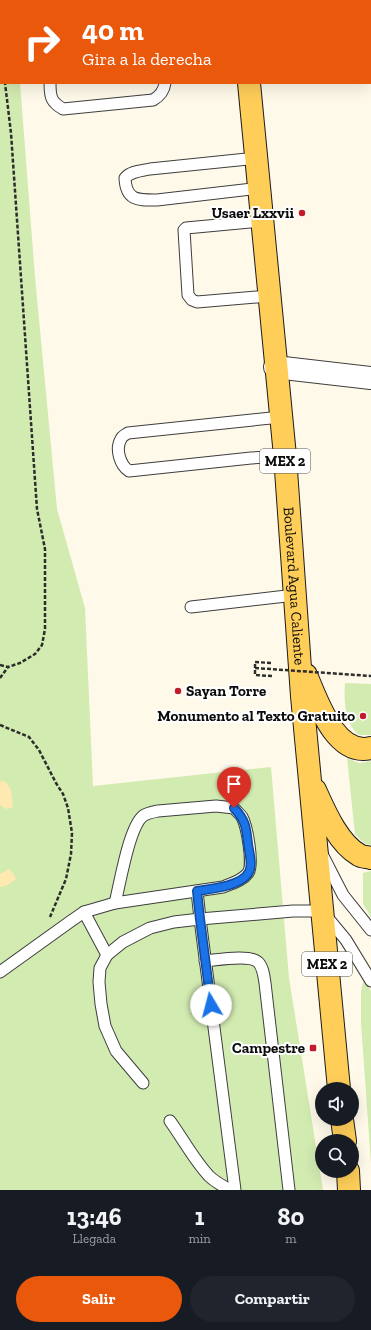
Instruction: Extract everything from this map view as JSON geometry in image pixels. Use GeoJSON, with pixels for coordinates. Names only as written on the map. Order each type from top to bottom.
{"type":"FeatureCollection","features":[{"type":"Feature","properties":{"kind":"main road","name":"Boulevard Agua Caliente"},"geometry":{"type":"LineString","coordinates":[[249,84],[260,188],[275,368],[281,417],[309,777],[338,1082]]}},
{"type":"Feature","properties":{"kind":"main road"},"geometry":{"type":"LineString","coordinates":[[299,660],[323,714],[336,735],[354,747],[365,749],[371,748]]}},
{"type":"Feature","properties":{"kind":"main road"},"geometry":{"type":"LineString","coordinates":[[309,777],[326,814],[345,844],[360,856],[371,858]]}},
{"type":"Feature","properties":{"kind":"main road"},"geometry":{"type":"LineString","coordinates":[[348,1178],[349,1190]]}},
{"type":"Feature","properties":{"kind":"street"},"geometry":{"type":"LineString","coordinates":[[275,368],[371,378]]}},
{"type":"Feature","properties":{"kind":"lane"},"geometry":{"type":"LineString","coordinates":[[50,84],[50,96],[55,105],[63,109],[153,100],[160,96],[165,84]]}},
{"type":"Feature","properties":{"kind":"lane"},"geometry":{"type":"LineString","coordinates":[[257,158],[150,169],[129,174],[126,178],[126,186],[134,199],[140,200],[260,188]]}},
{"type":"Feature","properties":{"kind":"lane"},"geometry":{"type":"LineString","coordinates":[[262,222],[186,228],[184,230],[188,295],[192,300],[197,302],[269,296]]}},
{"type":"Feature","properties":{"kind":"lane"},"geometry":{"type":"LineString","coordinates":[[281,417],[128,433],[121,437],[119,443],[120,460],[124,468],[129,471],[284,456]]}},
{"type":"Feature","properties":{"kind":"lane"},"geometry":{"type":"LineString","coordinates":[[191,607],[295,595]]}},
{"type":"Feature","properties":{"kind":"lane"},"geometry":{"type":"LineString","coordinates":[[0,972],[84,912],[115,903],[197,891],[240,881],[249,872],[251,861],[246,828],[242,818],[234,808],[216,806],[171,809],[150,812],[144,816],[139,820],[130,840],[115,903]]}},
{"type":"Feature","properties":{"kind":"lane"},"geometry":{"type":"LineString","coordinates":[[315,839],[343,896],[371,930]]}},
{"type":"Feature","properties":{"kind":"lane"},"geometry":{"type":"LineString","coordinates":[[197,891],[235,1190]]}},
{"type":"Feature","properties":{"kind":"lane"},"geometry":{"type":"LineString","coordinates":[[144,1083],[116,1050],[105,1026],[99,982],[100,968],[107,955],[123,942],[150,928],[174,922],[200,919],[293,911],[322,911],[346,940],[371,981]]}},
{"type":"Feature","properties":{"kind":"lane"},"geometry":{"type":"LineString","coordinates":[[84,912],[107,955]]}},
{"type":"Feature","properties":{"kind":"lane"},"geometry":{"type":"LineString","coordinates":[[205,961],[251,958],[258,962],[262,968],[265,982],[289,1190]]}},
{"type":"Feature","properties":{"kind":"lane"},"geometry":{"type":"LineString","coordinates":[[170,1121],[209,1176],[230,1190]]}},
{"type":"Feature","properties":{"kind":"path"},"geometry":{"type":"LineString","coordinates":[[0,665],[8,667],[20,663],[35,654],[42,645],[45,629],[45,549],[37,509],[11,133],[5,84]]}},
{"type":"Feature","properties":{"kind":"path"},"geometry":{"type":"LineString","coordinates":[[271,663],[255,662],[255,675],[272,676]]}},
{"type":"Feature","properties":{"kind":"path"},"geometry":{"type":"LineString","coordinates":[[0,678],[8,667]]}},
{"type":"Feature","properties":{"kind":"path"},"geometry":{"type":"LineString","coordinates":[[255,668],[371,676]]}},
{"type":"Feature","properties":{"kind":"path"},"geometry":{"type":"LineString","coordinates":[[0,725],[29,737],[39,750],[63,794],[68,808],[72,832],[66,879],[49,919]]}},
{"type":"Feature","properties":{"kind":"green space"},"geometry":{"type":"Polygon","coordinates":[[[0,84],[20,84],[35,277],[57,509],[85,608],[93,786],[271,767],[289,978],[315,1140],[315,1178],[321,1178],[323,1190],[0,1190],[0,84]]]}},
{"type":"Feature","properties":{"kind":"green space"},"geometry":{"type":"Polygon","coordinates":[[[345,683],[371,684],[371,735],[359,735],[350,724],[345,705],[345,683]]]}},
{"type":"Feature","properties":{"kind":"green space"},"geometry":{"type":"Polygon","coordinates":[[[347,758],[359,763],[371,761],[371,845],[365,844],[355,834],[347,758]]]}},
{"type":"Feature","properties":{"kind":"green space"},"geometry":{"type":"Polygon","coordinates":[[[371,871],[371,917],[363,904],[363,873],[371,871]]]}},
{"type":"Feature","properties":{"kind":"green space"},"geometry":{"type":"Polygon","coordinates":[[[364,979],[371,991],[371,1164],[361,1023],[361,991],[364,979]]]}},
{"type":"Feature","properties":{"kind":"sand"},"geometry":{"type":"Polygon","coordinates":[[[0,781],[6,782],[11,790],[13,807],[6,809],[0,805],[0,781]]]}},
{"type":"Feature","properties":{"kind":"sand"},"geometry":{"type":"Polygon","coordinates":[[[9,869],[16,879],[6,886],[0,887],[0,874],[9,869]]]}},
{"type":"Feature","properties":{"kind":"place","name":"Usaer Lxxvii"},"geometry":{"type":"Point","coordinates":[302,213]}},
{"type":"Feature","properties":{"kind":"place","name":"Sayan Torre"},"geometry":{"type":"Point","coordinates":[178,691]}},
{"type":"Feature","properties":{"kind":"place","name":"Monumento al Texto Gratuito"},"geometry":{"type":"Point","coordinates":[363,716]}},
{"type":"Feature","properties":{"kind":"place","name":"Campestre"},"geometry":{"type":"Point","coordinates":[313,1048]}},
{"type":"Feature","properties":{"kind":"route"},"geometry":{"type":"LineString","coordinates":[[211,1005],[197,891],[240,881],[249,872],[251,861],[246,828],[242,818],[234,808]]}}]}
